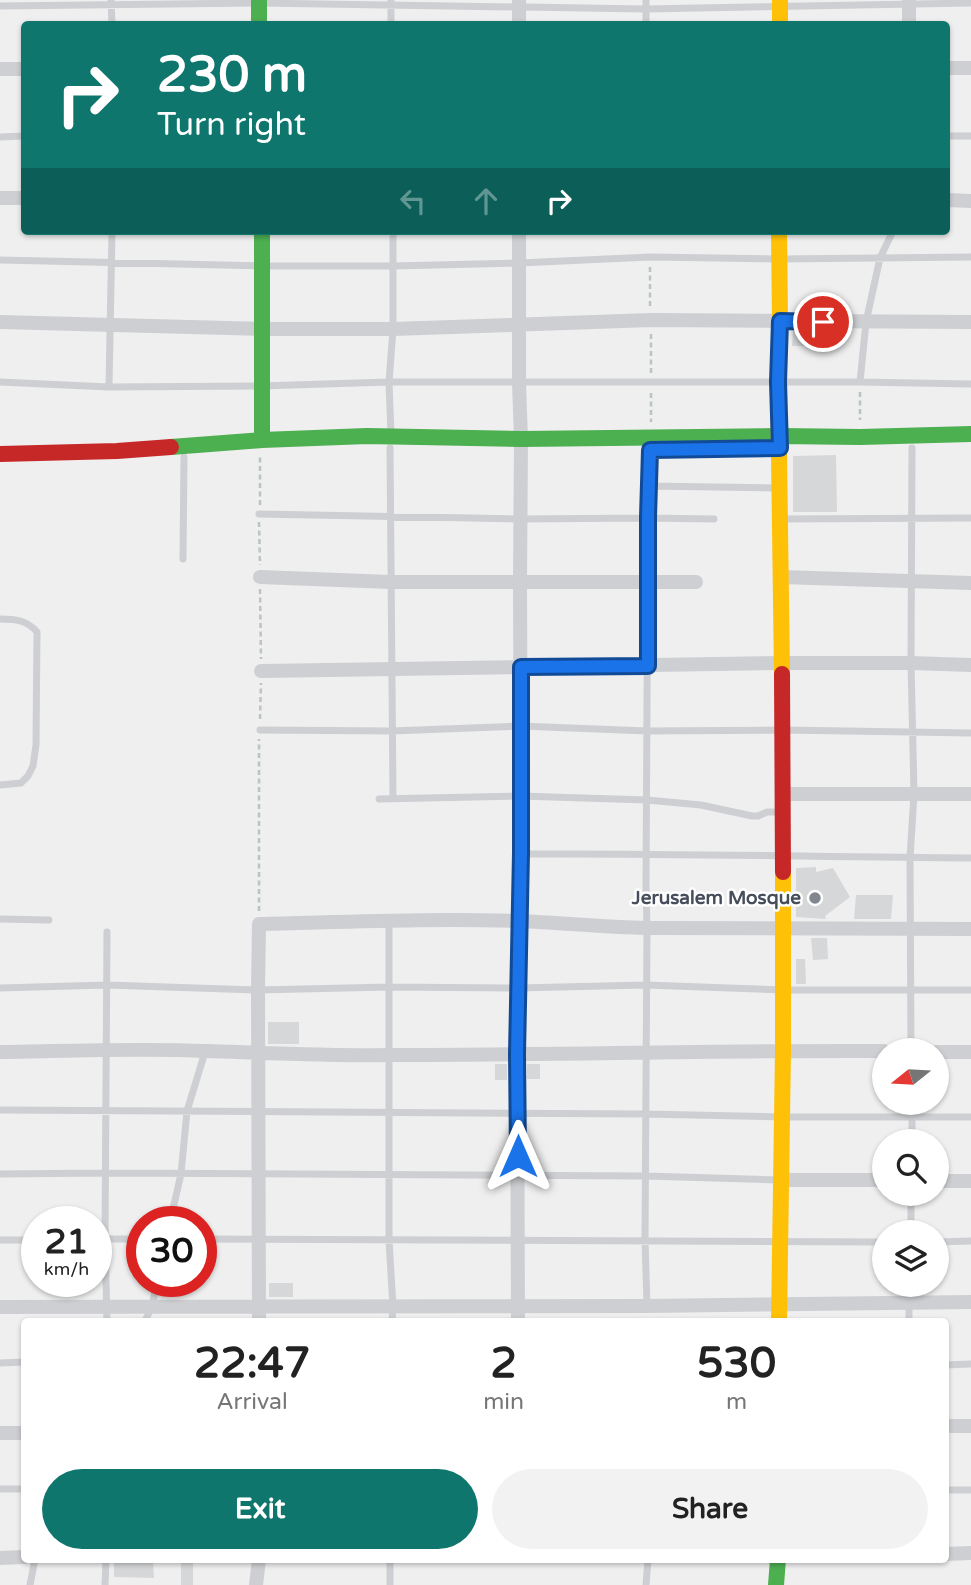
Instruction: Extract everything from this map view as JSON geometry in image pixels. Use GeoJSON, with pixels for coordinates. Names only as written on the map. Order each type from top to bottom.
{"type":"FeatureCollection","features":[{"type":"Feature","properties":{"kind":"street"},"geometry":{"type":"LineString","coordinates":[[259,2],[259,21]]}},
{"type":"Feature","properties":{"kind":"street"},"geometry":{"type":"LineString","coordinates":[[909,2],[909,21]]}},
{"type":"Feature","properties":{"kind":"street"},"geometry":{"type":"LineString","coordinates":[[780,3],[780,21]]}},
{"type":"Feature","properties":{"kind":"street"},"geometry":{"type":"LineString","coordinates":[[950,68],[971,68]]}},
{"type":"Feature","properties":{"kind":"street"},"geometry":{"type":"LineString","coordinates":[[0,69],[21,69]]}},
{"type":"Feature","properties":{"kind":"street"},"geometry":{"type":"LineString","coordinates":[[0,198],[21,198]]}},
{"type":"Feature","properties":{"kind":"street"},"geometry":{"type":"LineString","coordinates":[[950,200],[971,201]]}},
{"type":"Feature","properties":{"kind":"street"},"geometry":{"type":"LineString","coordinates":[[261,446],[262,235]]}},
{"type":"Feature","properties":{"kind":"street"},"geometry":{"type":"LineString","coordinates":[[518,1314],[517,1054],[521,853],[519,235]]}},
{"type":"Feature","properties":{"kind":"street"},"geometry":{"type":"LineString","coordinates":[[779,235],[778,382],[783,730],[779,1318]]}},
{"type":"Feature","properties":{"kind":"street"},"geometry":{"type":"LineString","coordinates":[[0,322],[261,329],[393,329],[651,320],[971,322]]}},
{"type":"Feature","properties":{"kind":"street"},"geometry":{"type":"LineString","coordinates":[[521,444],[650,450],[860,437],[971,434]]}},
{"type":"Feature","properties":{"kind":"street"},"geometry":{"type":"LineString","coordinates":[[0,454],[390,442],[780,442],[971,448]]}},
{"type":"Feature","properties":{"kind":"street"},"geometry":{"type":"LineString","coordinates":[[0,466],[184,457],[261,446]]}},
{"type":"Feature","properties":{"kind":"street"},"geometry":{"type":"LineString","coordinates":[[781,577],[971,583]]}},
{"type":"Feature","properties":{"kind":"street"},"geometry":{"type":"LineString","coordinates":[[260,578],[391,582],[696,582]]}},
{"type":"Feature","properties":{"kind":"street"},"geometry":{"type":"LineString","coordinates":[[261,671],[781,663],[971,665]]}},
{"type":"Feature","properties":{"kind":"street"},"geometry":{"type":"LineString","coordinates":[[783,794],[971,794]]}},
{"type":"Feature","properties":{"kind":"street"},"geometry":{"type":"LineString","coordinates":[[260,1315],[259,924],[520,921],[607,928],[971,929]]}},
{"type":"Feature","properties":{"kind":"street"},"geometry":{"type":"LineString","coordinates":[[0,1052],[106,1050],[390,1055],[872,1051]]}},
{"type":"Feature","properties":{"kind":"street"},"geometry":{"type":"LineString","coordinates":[[949,1052],[971,1052]]}},
{"type":"Feature","properties":{"kind":"street"},"geometry":{"type":"LineString","coordinates":[[781,1180],[872,1180]]}},
{"type":"Feature","properties":{"kind":"street"},"geometry":{"type":"LineString","coordinates":[[949,1181],[971,1181]]}},
{"type":"Feature","properties":{"kind":"street"},"geometry":{"type":"LineString","coordinates":[[0,1307],[152,1306],[260,1315],[518,1314],[647,1306],[971,1302]]}},
{"type":"Feature","properties":{"kind":"street"},"geometry":{"type":"LineString","coordinates":[[949,1426],[971,1426]]}},
{"type":"Feature","properties":{"kind":"street"},"geometry":{"type":"LineString","coordinates":[[0,1433],[21,1433]]}},
{"type":"Feature","properties":{"kind":"street"},"geometry":{"type":"LineString","coordinates":[[949,1554],[971,1553]]}},
{"type":"Feature","properties":{"kind":"street"},"geometry":{"type":"LineString","coordinates":[[0,1558],[21,1557]]}},
{"type":"Feature","properties":{"kind":"street"},"geometry":{"type":"LineString","coordinates":[[256,1585],[259,1563]]}},
{"type":"Feature","properties":{"kind":"street"},"geometry":{"type":"LineString","coordinates":[[776,1585],[778,1563]]}},
{"type":"Feature","properties":{"kind":"lane"},"geometry":{"type":"LineString","coordinates":[[0,6],[259,2],[971,3]]}},
{"type":"Feature","properties":{"kind":"lane"},"geometry":{"type":"LineString","coordinates":[[391,2],[391,21]]}},
{"type":"Feature","properties":{"kind":"lane"},"geometry":{"type":"LineString","coordinates":[[111,3],[112,21]]}},
{"type":"Feature","properties":{"kind":"lane"},"geometry":{"type":"LineString","coordinates":[[0,137],[21,136]]}},
{"type":"Feature","properties":{"kind":"lane"},"geometry":{"type":"LineString","coordinates":[[950,136],[971,136]]}},
{"type":"Feature","properties":{"kind":"lane"},"geometry":{"type":"LineString","coordinates":[[109,387],[112,235]]}},
{"type":"Feature","properties":{"kind":"lane"},"geometry":{"type":"LineString","coordinates":[[393,235],[393,329],[389,382],[393,798]]}},
{"type":"Feature","properties":{"kind":"lane"},"geometry":{"type":"LineString","coordinates":[[860,382],[866,322],[880,258],[891,235]]}},
{"type":"Feature","properties":{"kind":"lane"},"geometry":{"type":"LineString","coordinates":[[0,260],[112,264],[393,266],[650,257],[971,257]]}},
{"type":"Feature","properties":{"kind":"lane"},"geometry":{"type":"LineString","coordinates":[[0,382],[109,387],[389,382],[971,384]]}},
{"type":"Feature","properties":{"kind":"lane"},"geometry":{"type":"LineString","coordinates":[[911,1038],[910,858],[914,794],[911,663],[912,448]]}},
{"type":"Feature","properties":{"kind":"lane"},"geometry":{"type":"LineString","coordinates":[[647,1306],[646,885],[650,450]]}},
{"type":"Feature","properties":{"kind":"lane"},"geometry":{"type":"LineString","coordinates":[[183,559],[184,457]]}},
{"type":"Feature","properties":{"kind":"lane"},"geometry":{"type":"LineString","coordinates":[[649,486],[779,488]]}},
{"type":"Feature","properties":{"kind":"lane"},"geometry":{"type":"LineString","coordinates":[[260,514],[520,519],[714,519]]}},
{"type":"Feature","properties":{"kind":"lane"},"geometry":{"type":"LineString","coordinates":[[780,519],[971,517]]}},
{"type":"Feature","properties":{"kind":"lane"},"geometry":{"type":"LineString","coordinates":[[0,619],[23,621],[32,626],[37,632],[37,643],[36,746],[33,766],[21,783],[0,785]]}},
{"type":"Feature","properties":{"kind":"lane"},"geometry":{"type":"LineString","coordinates":[[260,730],[392,731],[520,726],[647,731],[971,733]]}},
{"type":"Feature","properties":{"kind":"lane"},"geometry":{"type":"LineString","coordinates":[[379,799],[520,796],[647,800],[701,805],[752,816],[783,812]]}},
{"type":"Feature","properties":{"kind":"lane"},"geometry":{"type":"LineString","coordinates":[[521,853],[971,858]]}},
{"type":"Feature","properties":{"kind":"lane"},"geometry":{"type":"LineString","coordinates":[[0,919],[49,919]]}},
{"type":"Feature","properties":{"kind":"lane"},"geometry":{"type":"LineString","coordinates":[[389,921],[389,1240],[392,1314]]}},
{"type":"Feature","properties":{"kind":"lane"},"geometry":{"type":"LineString","coordinates":[[106,1206],[107,932]]}},
{"type":"Feature","properties":{"kind":"lane"},"geometry":{"type":"LineString","coordinates":[[0,988],[107,985],[258,990],[646,985],[783,990],[971,990]]}},
{"type":"Feature","properties":{"kind":"lane"},"geometry":{"type":"LineString","coordinates":[[174,1206],[181,1174],[187,1111],[206,1051]]}},
{"type":"Feature","properties":{"kind":"lane"},"geometry":{"type":"LineString","coordinates":[[0,1110],[971,1117]]}},
{"type":"Feature","properties":{"kind":"lane"},"geometry":{"type":"LineString","coordinates":[[912,1129],[913,1117]]}},
{"type":"Feature","properties":{"kind":"lane"},"geometry":{"type":"LineString","coordinates":[[0,1174],[646,1176],[781,1180]]}},
{"type":"Feature","properties":{"kind":"lane"},"geometry":{"type":"LineString","coordinates":[[217,1239],[872,1242]]}},
{"type":"Feature","properties":{"kind":"lane"},"geometry":{"type":"LineString","coordinates":[[0,1240],[21,1240]]}},
{"type":"Feature","properties":{"kind":"lane"},"geometry":{"type":"LineString","coordinates":[[949,1242],[971,1241]]}},
{"type":"Feature","properties":{"kind":"lane"},"geometry":{"type":"LineString","coordinates":[[107,1318],[108,1297]]}},
{"type":"Feature","properties":{"kind":"lane"},"geometry":{"type":"LineString","coordinates":[[146,1318],[154,1297]]}},
{"type":"Feature","properties":{"kind":"lane"},"geometry":{"type":"LineString","coordinates":[[908,1297],[909,1318]]}},
{"type":"Feature","properties":{"kind":"lane"},"geometry":{"type":"LineString","coordinates":[[0,1363],[21,1362]]}},
{"type":"Feature","properties":{"kind":"lane"},"geometry":{"type":"LineString","coordinates":[[949,1364],[971,1364]]}},
{"type":"Feature","properties":{"kind":"lane"},"geometry":{"type":"LineString","coordinates":[[0,1489],[21,1489]]}},
{"type":"Feature","properties":{"kind":"lane"},"geometry":{"type":"LineString","coordinates":[[949,1490],[971,1490]]}},
{"type":"Feature","properties":{"kind":"lane"},"geometry":{"type":"LineString","coordinates":[[30,1585],[34,1563]]}},
{"type":"Feature","properties":{"kind":"lane"},"geometry":{"type":"LineString","coordinates":[[105,1585],[106,1563]]}},
{"type":"Feature","properties":{"kind":"lane"},"geometry":{"type":"LineString","coordinates":[[390,1563],[390,1585]]}},
{"type":"Feature","properties":{"kind":"lane"},"geometry":{"type":"LineString","coordinates":[[646,1585],[648,1563]]}},
{"type":"Feature","properties":{"kind":"path"},"geometry":{"type":"LineString","coordinates":[[860,382],[860,437]]}},
{"type":"Feature","properties":{"kind":"path"},"geometry":{"type":"LineString","coordinates":[[259,924],[261,446]]}},
{"type":"Feature","properties":{"kind":"building"},"geometry":{"type":"Polygon","coordinates":[[[793,331],[804,331],[804,346],[792,346],[793,331]]]}},
{"type":"Feature","properties":{"kind":"building"},"geometry":{"type":"Polygon","coordinates":[[[836,455],[837,512],[793,512],[793,456],[836,455]]]}},
{"type":"Feature","properties":{"kind":"building","name":"Jerusalem Mosque"},"geometry":{"type":"Polygon","coordinates":[[[816,867],[816,872],[833,868],[850,897],[825,916],[826,919],[796,917],[796,868],[816,867]]]}},
{"type":"Feature","properties":{"kind":"building"},"geometry":{"type":"Polygon","coordinates":[[[856,895],[893,895],[891,919],[854,919],[856,895]]]}},
{"type":"Feature","properties":{"kind":"building"},"geometry":{"type":"Polygon","coordinates":[[[811,938],[827,938],[828,959],[813,960],[811,938]]]}},
{"type":"Feature","properties":{"kind":"building"},"geometry":{"type":"Polygon","coordinates":[[[796,959],[805,959],[806,984],[796,984],[796,959]]]}},
{"type":"Feature","properties":{"kind":"building"},"geometry":{"type":"Polygon","coordinates":[[[268,1022],[299,1022],[299,1044],[268,1044],[268,1022]]]}},
{"type":"Feature","properties":{"kind":"building"},"geometry":{"type":"Polygon","coordinates":[[[495,1064],[507,1064],[507,1080],[495,1080],[495,1064]]]}},
{"type":"Feature","properties":{"kind":"building"},"geometry":{"type":"Polygon","coordinates":[[[527,1064],[540,1064],[540,1079],[527,1079],[527,1064]]]}},
{"type":"Feature","properties":{"kind":"building"},"geometry":{"type":"Polygon","coordinates":[[[269,1283],[293,1283],[293,1297],[269,1297],[269,1283]]]}},
{"type":"Feature","properties":{"kind":"building"},"geometry":{"type":"Polygon","coordinates":[[[114,1563],[153,1563],[154,1578],[114,1577],[114,1563]]]}},
{"type":"Feature","properties":{"kind":"building"},"geometry":{"type":"Polygon","coordinates":[[[181,1563],[193,1563],[193,1585],[181,1585],[181,1563]]]}},
{"type":"Feature","properties":{"kind":"traffic: fast"},"geometry":{"type":"LineString","coordinates":[[259,0],[259,21]]}},
{"type":"Feature","properties":{"kind":"traffic: fast"},"geometry":{"type":"LineString","coordinates":[[262,235],[262,440]]}},
{"type":"Feature","properties":{"kind":"traffic: fast"},"geometry":{"type":"LineString","coordinates":[[171,447],[367,436],[521,439],[971,434]]}},
{"type":"Feature","properties":{"kind":"traffic: fast"},"geometry":{"type":"LineString","coordinates":[[776,1585],[778,1563]]}},
{"type":"Feature","properties":{"kind":"traffic: slow"},"geometry":{"type":"LineString","coordinates":[[780,0],[780,21]]}},
{"type":"Feature","properties":{"kind":"traffic: slow"},"geometry":{"type":"LineString","coordinates":[[779,235],[782,674]]}},
{"type":"Feature","properties":{"kind":"traffic: slow"},"geometry":{"type":"LineString","coordinates":[[779,1318],[783,872]]}},
{"type":"Feature","properties":{"kind":"traffic: jam"},"geometry":{"type":"LineString","coordinates":[[0,454],[171,447]]}},
{"type":"Feature","properties":{"kind":"traffic: jam"},"geometry":{"type":"LineString","coordinates":[[782,674],[783,872]]}},
{"type":"Feature","properties":{"kind":"place","name":"Jerusalem Mosque"},"geometry":{"type":"Point","coordinates":[815,898]}},
{"type":"Feature","properties":{"kind":"route"},"geometry":{"type":"LineString","coordinates":[[518,1156],[521,667],[648,666],[650,450],[780,448],[780,321],[823,322]]}}]}
